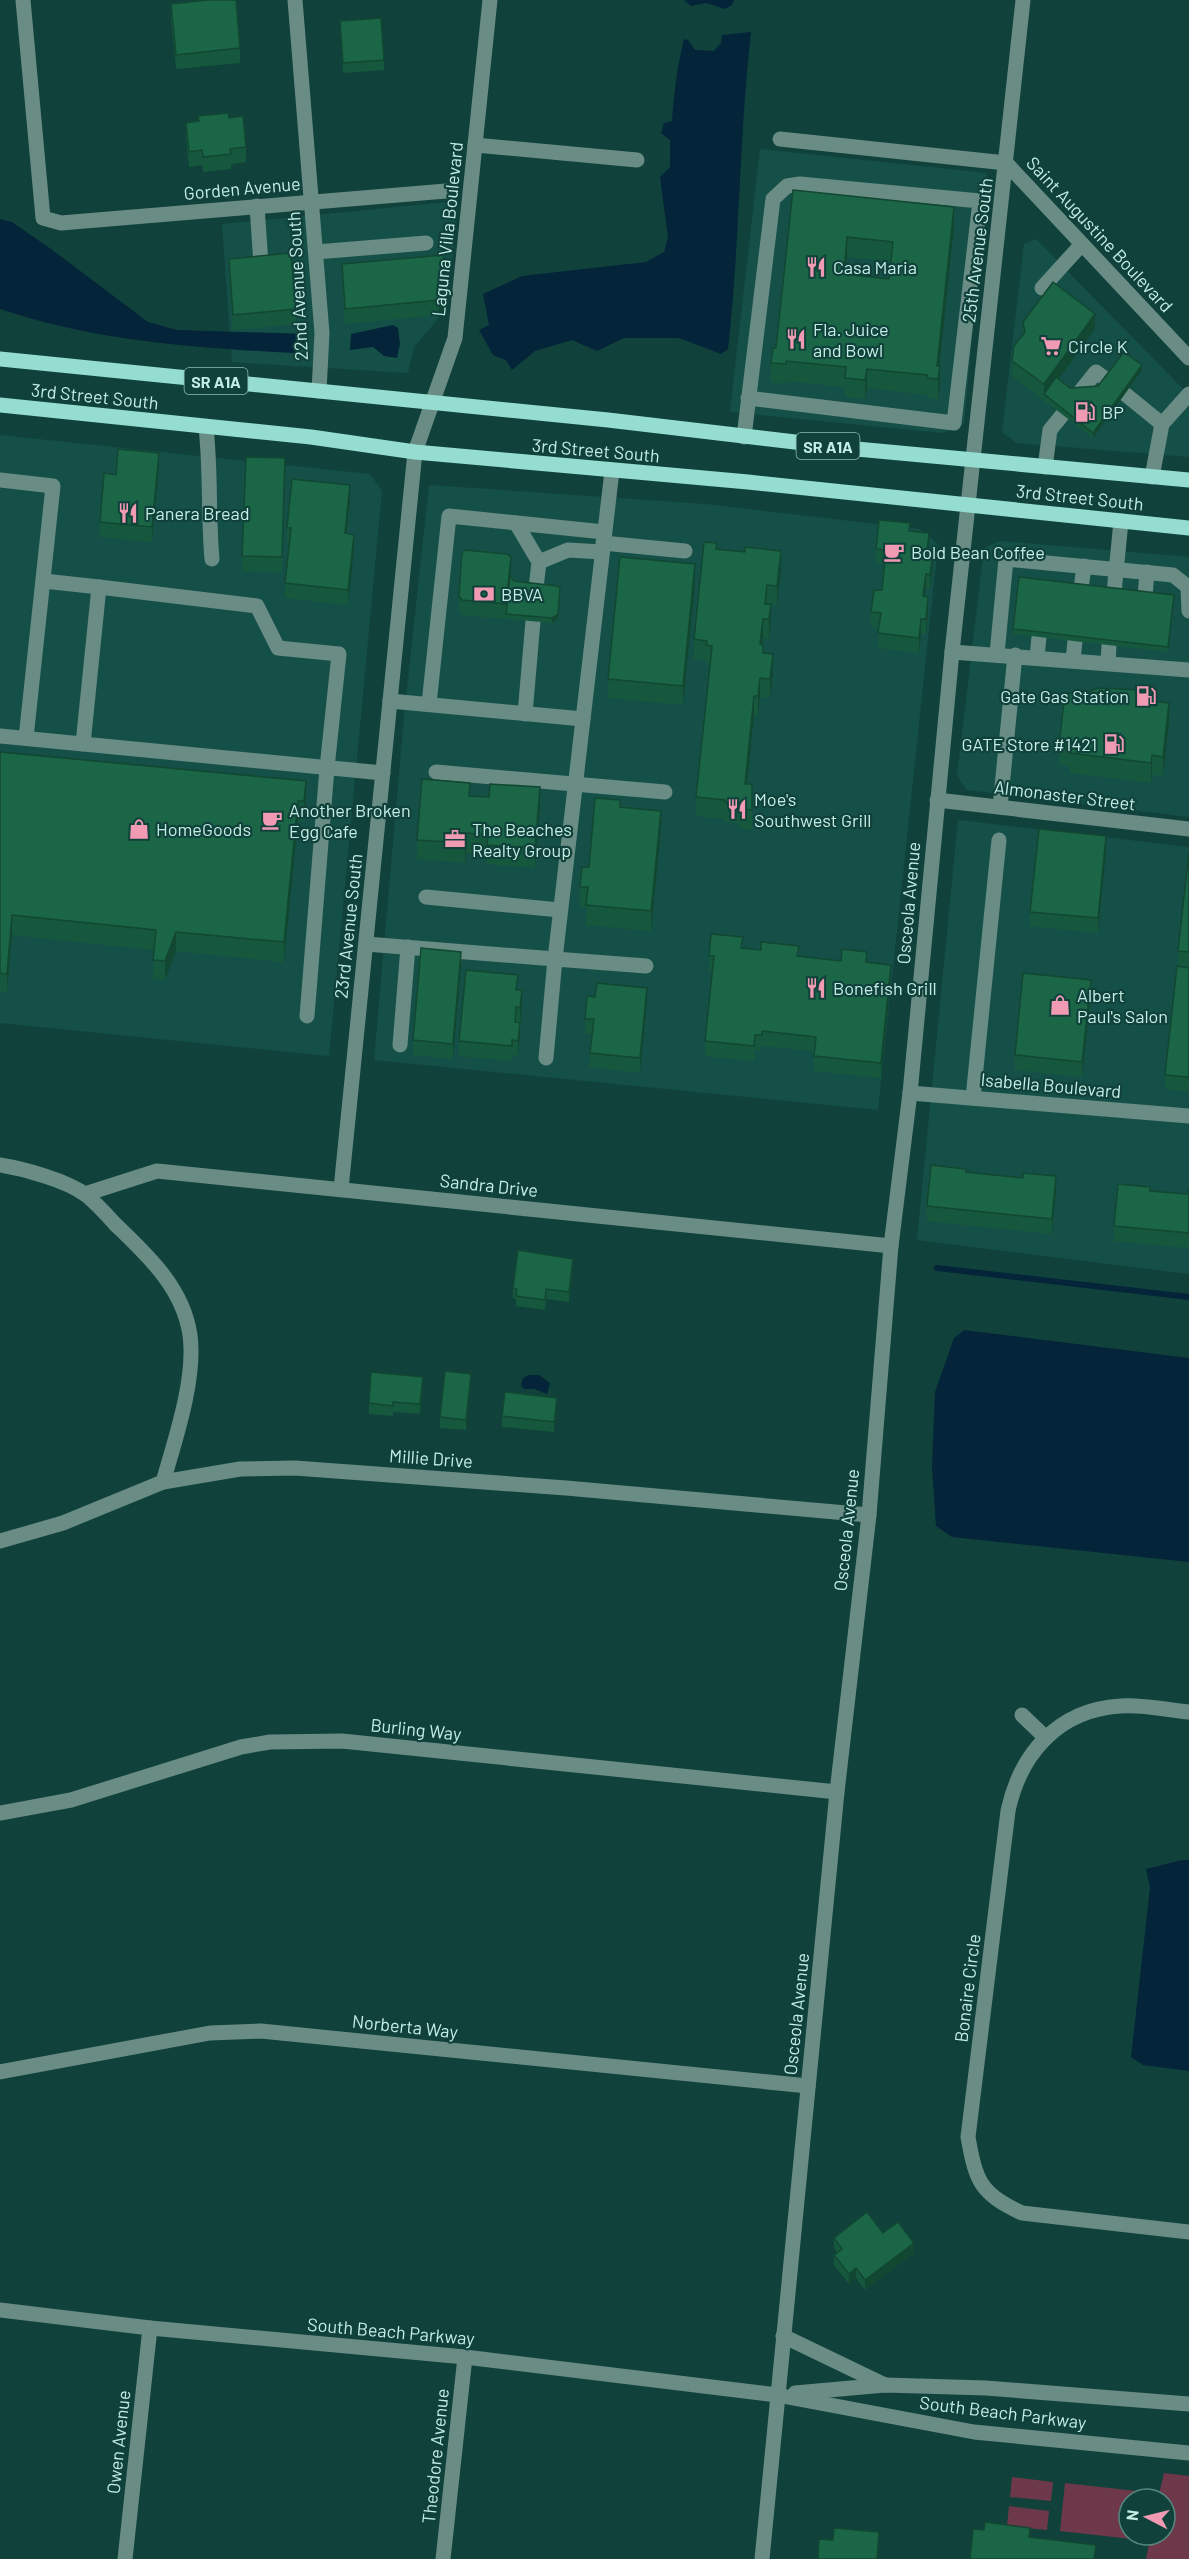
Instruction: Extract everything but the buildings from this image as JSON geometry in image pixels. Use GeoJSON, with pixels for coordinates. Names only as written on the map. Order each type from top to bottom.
{"type":"FeatureCollection","features":[{"type":"Feature","properties":{"kind":"main road","name":"3rd Street South"},"geometry":{"type":"LineString","coordinates":[[0,359],[433,402],[744,437],[1189,480]]}},
{"type":"Feature","properties":{"kind":"main road","name":"3rd Street South"},"geometry":{"type":"LineString","coordinates":[[0,405],[311,437],[415,452],[748,482],[1189,528]]}},
{"type":"Feature","properties":{"kind":"street","name":"Gorden Avenue"},"geometry":{"type":"LineString","coordinates":[[23,0],[43,218],[61,223],[446,190]]}},
{"type":"Feature","properties":{"kind":"street","name":"22nd Avenue South"},"geometry":{"type":"LineString","coordinates":[[295,0],[322,333],[320,391]]}},
{"type":"Feature","properties":{"kind":"street","name":"25th Avenue South"},"geometry":{"type":"LineString","coordinates":[[968,505],[1023,0]]}},
{"type":"Feature","properties":{"kind":"street","name":"Laguna Villa Boulevard"},"geometry":{"type":"LineString","coordinates":[[415,452],[454,338],[490,1]]}},
{"type":"Feature","properties":{"kind":"street"},"geometry":{"type":"LineString","coordinates":[[780,139],[1006,163]]}},
{"type":"Feature","properties":{"kind":"street"},"geometry":{"type":"LineString","coordinates":[[476,145],[637,160]]}},
{"type":"Feature","properties":{"kind":"street","name":"Saint Augustine Boulevard"},"geometry":{"type":"LineString","coordinates":[[1006,163],[1189,358]]}},
{"type":"Feature","properties":{"kind":"street"},"geometry":{"type":"LineString","coordinates":[[744,437],[773,199],[787,186],[800,184],[1002,202]]}},
{"type":"Feature","properties":{"kind":"street"},"geometry":{"type":"LineString","coordinates":[[748,398],[954,423],[980,201]]}},
{"type":"Feature","properties":{"kind":"street"},"geometry":{"type":"LineString","coordinates":[[257,206],[261,264]]}},
{"type":"Feature","properties":{"kind":"street"},"geometry":{"type":"LineString","coordinates":[[316,252],[426,243]]}},
{"type":"Feature","properties":{"kind":"street"},"geometry":{"type":"LineString","coordinates":[[1042,288],[1082,244]]}},
{"type":"Feature","properties":{"kind":"street"},"geometry":{"type":"LineString","coordinates":[[1080,392],[1096,372],[1107,380]]}},
{"type":"Feature","properties":{"kind":"street"},"geometry":{"type":"LineString","coordinates":[[958,385],[981,387]]}},
{"type":"Feature","properties":{"kind":"street"},"geometry":{"type":"LineString","coordinates":[[1125,394],[1162,424]]}},
{"type":"Feature","properties":{"kind":"street"},"geometry":{"type":"LineString","coordinates":[[1152,477],[1162,424],[1189,394]]}},
{"type":"Feature","properties":{"kind":"street"},"geometry":{"type":"LineString","coordinates":[[1045,467],[1050,430],[1063,414]]}},
{"type":"Feature","properties":{"kind":"street"},"geometry":{"type":"LineString","coordinates":[[206,428],[208,518],[212,559]]}},
{"type":"Feature","properties":{"kind":"street","name":"23rd Avenue South"},"geometry":{"type":"LineString","coordinates":[[341,1189],[415,452]]}},
{"type":"Feature","properties":{"kind":"street"},"geometry":{"type":"LineString","coordinates":[[546,1058],[560,910],[612,471]]}},
{"type":"Feature","properties":{"kind":"street"},"geometry":{"type":"LineString","coordinates":[[0,480],[53,486],[26,738]]}},
{"type":"Feature","properties":{"kind":"street","name":"Osceola Avenue"},"geometry":{"type":"LineString","coordinates":[[762,2559],[837,1792],[869,1515],[891,1246],[910,1093],[937,800],[968,505]]}},
{"type":"Feature","properties":{"kind":"street"},"geometry":{"type":"LineString","coordinates":[[429,704],[449,516],[512,523],[603,542],[685,551]]}},
{"type":"Feature","properties":{"kind":"street"},"geometry":{"type":"LineString","coordinates":[[1114,593],[1121,521]]}},
{"type":"Feature","properties":{"kind":"street"},"geometry":{"type":"LineString","coordinates":[[512,523],[539,562],[536,588]]}},
{"type":"Feature","properties":{"kind":"street"},"geometry":{"type":"LineString","coordinates":[[539,562],[568,550],[603,542]]}},
{"type":"Feature","properties":{"kind":"street"},"geometry":{"type":"LineString","coordinates":[[997,654],[1005,559],[1046,568],[1084,566],[1173,575],[1188,587],[1189,611]]}},
{"type":"Feature","properties":{"kind":"street"},"geometry":{"type":"LineString","coordinates":[[1081,589],[1084,566]]}},
{"type":"Feature","properties":{"kind":"street"},"geometry":{"type":"LineString","coordinates":[[1145,597],[1148,572]]}},
{"type":"Feature","properties":{"kind":"street"},"geometry":{"type":"LineString","coordinates":[[44,581],[257,606],[278,648],[339,654],[327,768],[307,1016]]}},
{"type":"Feature","properties":{"kind":"street"},"geometry":{"type":"LineString","coordinates":[[83,744],[99,587]]}},
{"type":"Feature","properties":{"kind":"street"},"geometry":{"type":"LineString","coordinates":[[525,714],[533,621]]}},
{"type":"Feature","properties":{"kind":"street"},"geometry":{"type":"LineString","coordinates":[[1037,657],[1039,637]]}},
{"type":"Feature","properties":{"kind":"street"},"geometry":{"type":"LineString","coordinates":[[1073,660],[1075,641]]}},
{"type":"Feature","properties":{"kind":"street"},"geometry":{"type":"LineString","coordinates":[[1108,663],[1109,645]]}},
{"type":"Feature","properties":{"kind":"street"},"geometry":{"type":"LineString","coordinates":[[1139,666],[1141,648]]}},
{"type":"Feature","properties":{"kind":"street"},"geometry":{"type":"LineString","coordinates":[[952,652],[1189,670]]}},
{"type":"Feature","properties":{"kind":"street"},"geometry":{"type":"LineString","coordinates":[[1000,807],[1015,655]]}},
{"type":"Feature","properties":{"kind":"street"},"geometry":{"type":"LineString","coordinates":[[390,701],[583,719]]}},
{"type":"Feature","properties":{"kind":"street"},"geometry":{"type":"LineString","coordinates":[[0,736],[383,773]]}},
{"type":"Feature","properties":{"kind":"street"},"geometry":{"type":"LineString","coordinates":[[436,772],[665,792]]}},
{"type":"Feature","properties":{"kind":"street","name":"Almonaster Street"},"geometry":{"type":"LineString","coordinates":[[937,800],[1189,827]]}},
{"type":"Feature","properties":{"kind":"street"},"geometry":{"type":"LineString","coordinates":[[973,1098],[999,840]]}},
{"type":"Feature","properties":{"kind":"street"},"geometry":{"type":"LineString","coordinates":[[426,897],[560,910]]}},
{"type":"Feature","properties":{"kind":"street"},"geometry":{"type":"LineString","coordinates":[[366,944],[646,966]]}},
{"type":"Feature","properties":{"kind":"street"},"geometry":{"type":"LineString","coordinates":[[400,1045],[408,947]]}},
{"type":"Feature","properties":{"kind":"street","name":"Isabella Boulevard"},"geometry":{"type":"LineString","coordinates":[[910,1093],[1189,1116]]}},
{"type":"Feature","properties":{"kind":"street"},"geometry":{"type":"LineString","coordinates":[[0,1165],[44,1176],[85,1194],[156,1265],[175,1291],[186,1312],[190,1338],[185,1395],[163,1482]]}},
{"type":"Feature","properties":{"kind":"street","name":"Sandra Drive"},"geometry":{"type":"LineString","coordinates":[[85,1194],[157,1171],[891,1246]]}},
{"type":"Feature","properties":{"kind":"street","name":"Millie Drive"},"geometry":{"type":"LineString","coordinates":[[0,1541],[63,1523],[163,1482],[240,1469],[295,1468],[578,1489],[869,1515]]}},
{"type":"Feature","properties":{"kind":"street","name":"Bonaire Circle"},"geometry":{"type":"LineString","coordinates":[[1189,1712],[1122,1705],[1101,1708],[1062,1725],[1046,1738],[1020,1771],[1008,1811],[968,2137],[972,2162],[983,2188],[1005,2205],[1022,2213],[1189,2232]]}},
{"type":"Feature","properties":{"kind":"street"},"geometry":{"type":"LineString","coordinates":[[1022,1714],[1046,1738]]}},
{"type":"Feature","properties":{"kind":"street","name":"Burling Way"},"geometry":{"type":"LineString","coordinates":[[0,1813],[71,1800],[241,1748],[270,1742],[300,1741],[342,1741],[837,1792]]}},
{"type":"Feature","properties":{"kind":"street","name":"Norberta Way"},"geometry":{"type":"LineString","coordinates":[[0,2072],[210,2033],[261,2031],[808,2086]]}},
{"type":"Feature","properties":{"kind":"street","name":"South Beach Parkway"},"geometry":{"type":"LineString","coordinates":[[0,2310],[150,2328],[465,2357],[777,2395],[974,2432],[1189,2453]]}},
{"type":"Feature","properties":{"kind":"street","name":"Owen Avenue"},"geometry":{"type":"LineString","coordinates":[[125,2559],[150,2328]]}},
{"type":"Feature","properties":{"kind":"street"},"geometry":{"type":"LineString","coordinates":[[783,2336],[885,2385]]}},
{"type":"Feature","properties":{"kind":"street","name":"Theodore Avenue"},"geometry":{"type":"LineString","coordinates":[[443,2559],[465,2357]]}},
{"type":"Feature","properties":{"kind":"street","name":"South Beach Parkway"},"geometry":{"type":"LineString","coordinates":[[777,2395],[885,2385],[986,2388],[1189,2404]]}},
{"type":"Feature","properties":{"kind":"shaded area"},"geometry":{"type":"Polygon","coordinates":[[[760,149],[987,173],[964,424],[943,433],[730,412],[760,149]]]}},
{"type":"Feature","properties":{"kind":"shaded area"},"geometry":{"type":"Polygon","coordinates":[[[458,201],[448,307],[414,347],[408,373],[232,362],[222,224],[458,201]]]}},
{"type":"Feature","properties":{"kind":"shaded area"},"geometry":{"type":"Polygon","coordinates":[[[1036,239],[1189,395],[1189,457],[1017,443],[1002,432],[1024,244],[1036,239]]]}},
{"type":"Feature","properties":{"kind":"shaded area"},"geometry":{"type":"Polygon","coordinates":[[[0,435],[370,474],[382,491],[329,1056],[0,1023],[0,435]]]}},
{"type":"Feature","properties":{"kind":"shaded area"},"geometry":{"type":"Polygon","coordinates":[[[429,485],[705,504],[920,529],[938,544],[878,1110],[374,1060],[404,717],[429,485]]]}},
{"type":"Feature","properties":{"kind":"shaded area"},"geometry":{"type":"Polygon","coordinates":[[[1000,541],[1189,557],[1189,817],[967,790],[957,776],[984,548],[1000,541]]]}},
{"type":"Feature","properties":{"kind":"shaded area"},"geometry":{"type":"Polygon","coordinates":[[[958,820],[1189,847],[1189,1274],[917,1240],[958,820]]]}},
{"type":"Feature","properties":{"kind":"shaded area"},"geometry":{"type":"Polygon","coordinates":[[[1164,2473],[1189,2476],[1189,2559],[1146,2559],[1148,2547],[1177,2547],[1177,2487],[1161,2487],[1164,2473]]]}},
{"type":"Feature","properties":{"kind":"shaded area"},"geometry":{"type":"Polygon","coordinates":[[[1012,2477],[1053,2482],[1051,2501],[1010,2497],[1012,2477]]]}},
{"type":"Feature","properties":{"kind":"shaded area"},"geometry":{"type":"Polygon","coordinates":[[[1065,2483],[1117,2489],[1117,2537],[1060,2531],[1065,2483]]]}},
{"type":"Feature","properties":{"kind":"shaded area"},"geometry":{"type":"Polygon","coordinates":[[[1009,2506],[1049,2511],[1047,2530],[1007,2526],[1009,2506]]]}},
{"type":"Feature","properties":{"kind":"water"},"geometry":{"type":"Polygon","coordinates":[[[684,0],[734,0],[732,5],[725,9],[706,3],[691,6],[684,0]]]}},
{"type":"Feature","properties":{"kind":"water"},"geometry":{"type":"Polygon","coordinates":[[[751,32],[728,349],[721,354],[679,338],[624,338],[597,351],[572,340],[535,351],[512,370],[506,360],[493,355],[479,330],[489,325],[483,294],[522,276],[646,262],[664,252],[668,237],[660,177],[670,167],[670,140],[661,133],[664,123],[672,121],[676,80],[684,39],[688,40],[695,50],[714,51],[721,43],[722,35],[751,32]]]}},
{"type":"Feature","properties":{"kind":"water"},"geometry":{"type":"Polygon","coordinates":[[[0,219],[12,222],[51,249],[148,322],[177,330],[308,334],[305,347],[295,353],[220,349],[146,341],[72,329],[0,309],[0,219]]]}},
{"type":"Feature","properties":{"kind":"water"},"geometry":{"type":"Polygon","coordinates":[[[393,325],[398,328],[400,344],[397,358],[384,356],[373,347],[350,350],[351,334],[393,325]]]}},
{"type":"Feature","properties":{"kind":"water"},"geometry":{"type":"Polygon","coordinates":[[[964,1330],[1189,1358],[1189,1562],[952,1537],[936,1526],[932,1467],[935,1392],[954,1338],[964,1330]]]}},
{"type":"Feature","properties":{"kind":"water"},"geometry":{"type":"Polygon","coordinates":[[[529,1375],[539,1375],[550,1383],[547,1394],[534,1389],[524,1389],[521,1385],[523,1378],[529,1375]]]}},
{"type":"Feature","properties":{"kind":"water"},"geometry":{"type":"Polygon","coordinates":[[[1189,1860],[1189,2071],[1143,2065],[1131,2057],[1150,1888],[1146,1869],[1189,1860]]]}},
{"type":"Feature","properties":{"kind":"waterway"},"geometry":{"type":"LineString","coordinates":[[937,1268],[1189,1297]]}},
{"type":"Feature","properties":{"kind":"place","name":"Casa Maria"},"geometry":{"type":"Point","coordinates":[816,267]}},
{"type":"Feature","properties":{"kind":"place","name":"Fla. Juice and Bowl"},"geometry":{"type":"Point","coordinates":[796,339]}},
{"type":"Feature","properties":{"kind":"place","name":"Circle K"},"geometry":{"type":"Point","coordinates":[1051,346]}},
{"type":"Feature","properties":{"kind":"place","name":"BP"},"geometry":{"type":"Point","coordinates":[1085,412]}},
{"type":"Feature","properties":{"kind":"place","name":"Panera Bread"},"geometry":{"type":"Point","coordinates":[128,513]}},
{"type":"Feature","properties":{"kind":"place","name":"Bold Bean Coffee"},"geometry":{"type":"Point","coordinates":[894,552]}},
{"type":"Feature","properties":{"kind":"place","name":"BBVA"},"geometry":{"type":"Point","coordinates":[484,594]}},
{"type":"Feature","properties":{"kind":"place","name":"Gate Gas Station"},"geometry":{"type":"Point","coordinates":[1146,696]}},
{"type":"Feature","properties":{"kind":"place","name":"GATE Store #1421"},"geometry":{"type":"Point","coordinates":[1114,744]}},
{"type":"Feature","properties":{"kind":"place","name":"Moe's Southwest Grill"},"geometry":{"type":"Point","coordinates":[737,809]}},
{"type":"Feature","properties":{"kind":"place","name":"Another Broken Egg Cafe"},"geometry":{"type":"Point","coordinates":[272,820]}},
{"type":"Feature","properties":{"kind":"place","name":"HomeGoods"},"geometry":{"type":"Point","coordinates":[139,829]}},
{"type":"Feature","properties":{"kind":"place","name":"The Beaches Realty Group"},"geometry":{"type":"Point","coordinates":[455,839]}},
{"type":"Feature","properties":{"kind":"place","name":"Bonefish Grill"},"geometry":{"type":"Point","coordinates":[816,988]}},
{"type":"Feature","properties":{"kind":"place","name":"Albert Paul's Salon"},"geometry":{"type":"Point","coordinates":[1060,1005]}}]}
